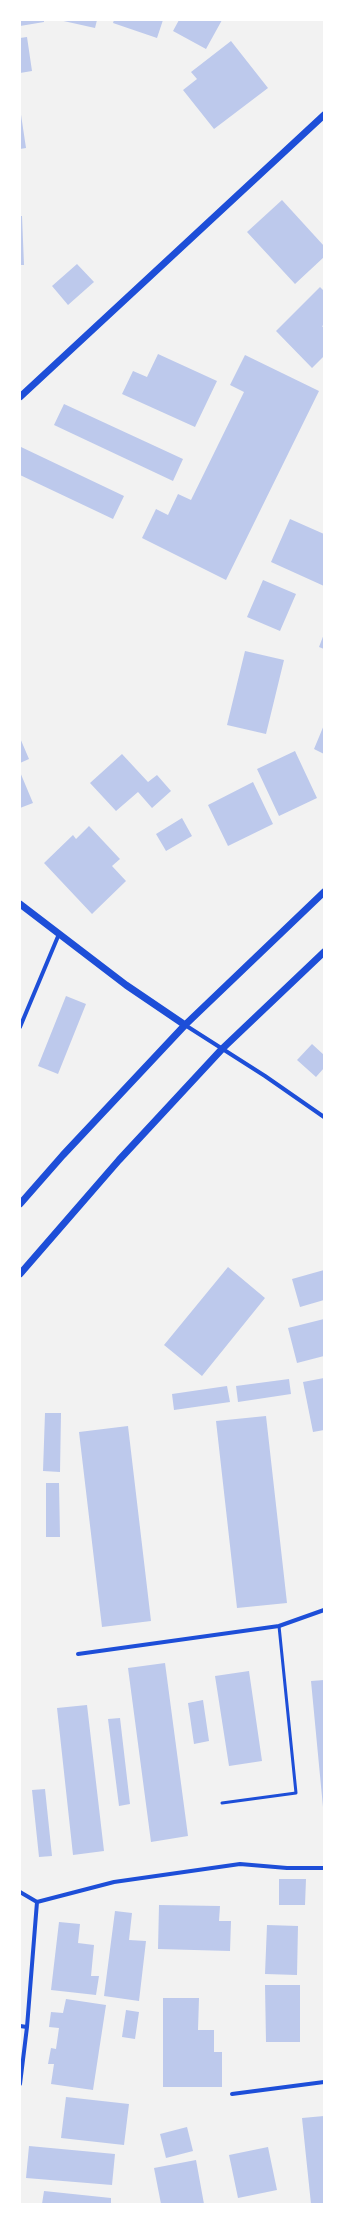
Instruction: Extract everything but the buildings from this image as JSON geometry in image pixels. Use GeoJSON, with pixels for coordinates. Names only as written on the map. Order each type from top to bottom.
{"type":"FeatureCollection","features":[{"type":"Feature","properties":{"kind":"street"},"geometry":{"type":"LineString","coordinates":[[20,397],[324,115]]}},
{"type":"Feature","properties":{"kind":"street"},"geometry":{"type":"LineString","coordinates":[[20,1204],[63,1155],[185,1025],[324,892]]}},
{"type":"Feature","properties":{"kind":"street"},"geometry":{"type":"LineString","coordinates":[[20,904],[126,985],[324,1117]]}},
{"type":"Feature","properties":{"kind":"street"},"geometry":{"type":"LineString","coordinates":[[20,1027],[58,934]]}},
{"type":"Feature","properties":{"kind":"street"},"geometry":{"type":"LineString","coordinates":[[20,1274],[119,1160],[222,1049],[324,952]]}},
{"type":"Feature","properties":{"kind":"street"},"geometry":{"type":"LineString","coordinates":[[78,1654],[279,1626],[324,1610]]}},
{"type":"Feature","properties":{"kind":"street"},"geometry":{"type":"LineString","coordinates":[[20,1892],[37,1902],[114,1882],[240,1864],[287,1868],[324,1868]]}},
{"type":"Feature","properties":{"kind":"street"},"geometry":{"type":"LineString","coordinates":[[20,2084],[28,2026],[37,1902]]}},
{"type":"Feature","properties":{"kind":"street"},"geometry":{"type":"LineString","coordinates":[[20,2026],[28,2026]]}},
{"type":"Feature","properties":{"kind":"street"},"geometry":{"type":"LineString","coordinates":[[232,2094],[324,2082]]}},
{"type":"Feature","properties":{"kind":"lane"},"geometry":{"type":"LineString","coordinates":[[222,1803],[296,1793],[279,1626]]}}]}
